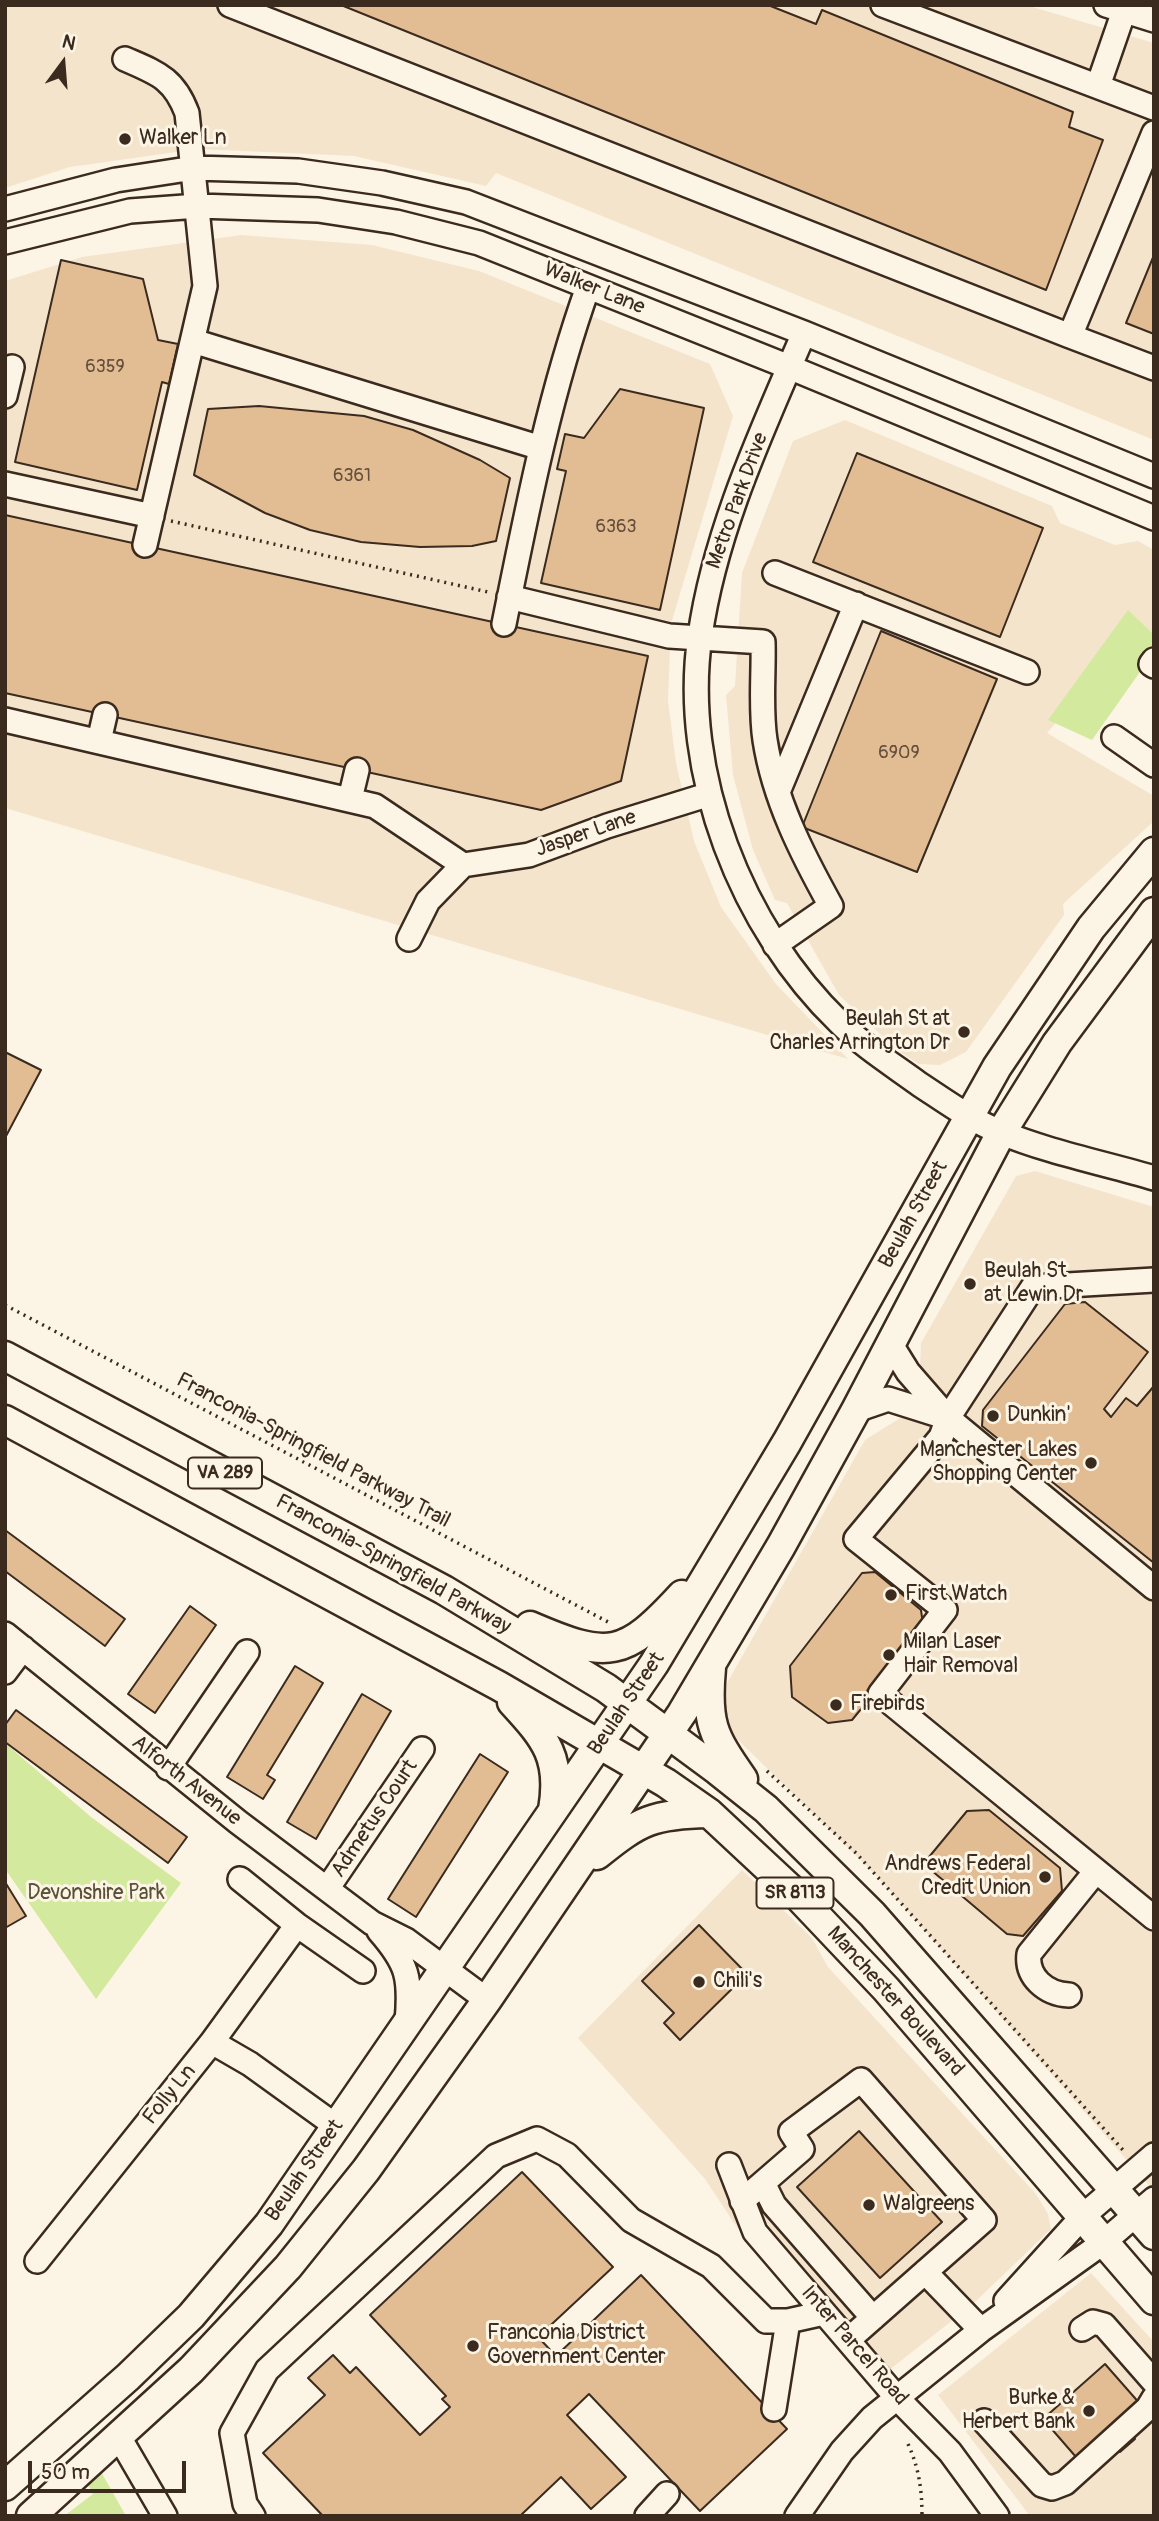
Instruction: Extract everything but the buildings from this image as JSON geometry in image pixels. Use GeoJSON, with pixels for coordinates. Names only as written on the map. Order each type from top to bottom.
{"type":"FeatureCollection","features":[{"type":"Feature","properties":{"kind":"main road","name":"Beulah Street"},"geometry":{"type":"LineString","coordinates":[[5,2486],[128,2377],[191,2316],[253,2245],[627,1704],[728,1543],[968,1116],[1034,1009],[1091,928],[1154,852]]}},
{"type":"Feature","properties":{"kind":"main road","name":"Beulah Street"},"geometry":{"type":"LineString","coordinates":[[31,2516],[200,2361],[297,2256],[366,2169],[487,2000],[668,1734],[711,1664],[856,1410],[1000,1133],[1057,1043],[1154,912]]}},
{"type":"Feature","properties":{"kind":"main road","name":"Franconia-Springfield Parkway"},"geometry":{"type":"LineString","coordinates":[[5,1356],[444,1590],[627,1704]]}},
{"type":"Feature","properties":{"kind":"main road","name":"VA 289"},"geometry":{"type":"LineString","coordinates":[[5,1420],[499,1686],[600,1744]]}},
{"type":"Feature","properties":{"kind":"main road"},"geometry":{"type":"LineString","coordinates":[[444,1590],[568,1643],[589,1647],[615,1647],[646,1634],[728,1543]]}},
{"type":"Feature","properties":{"kind":"main road"},"geometry":{"type":"LineString","coordinates":[[711,1664],[709,1700],[715,1736],[765,1809]]}},
{"type":"Feature","properties":{"kind":"main road"},"geometry":{"type":"LineString","coordinates":[[499,1686],[536,1728],[551,1751],[556,1770],[553,1810]]}},
{"type":"Feature","properties":{"kind":"main road","name":"Manchester Boulevard"},"geometry":{"type":"LineString","coordinates":[[627,1704],[765,1809],[872,1914],[1114,2190],[1148,2216]]}},
{"type":"Feature","properties":{"kind":"main road","name":"Manchester Boulevard"},"geometry":{"type":"LineString","coordinates":[[600,1744],[709,1814],[797,1895],[854,1955],[1154,2300]]}},
{"type":"Feature","properties":{"kind":"main road"},"geometry":{"type":"LineString","coordinates":[[575,1872],[626,1831],[652,1818],[709,1814]]}},
{"type":"Feature","properties":{"kind":"street"},"geometry":{"type":"LineString","coordinates":[[230,5],[1154,368]]}},
{"type":"Feature","properties":{"kind":"street"},"geometry":{"type":"LineString","coordinates":[[883,5],[1154,108]]}},
{"type":"Feature","properties":{"kind":"street"},"geometry":{"type":"LineString","coordinates":[[1098,86],[1115,8],[1154,20]]}},
{"type":"Feature","properties":{"kind":"street"},"geometry":{"type":"LineString","coordinates":[[125,59],[162,74],[180,94],[187,113],[205,286],[145,545]]}},
{"type":"Feature","properties":{"kind":"street"},"geometry":{"type":"LineString","coordinates":[[1070,336],[1154,133]]}},
{"type":"Feature","properties":{"kind":"street","name":"Walker Lane"},"geometry":{"type":"LineString","coordinates":[[5,209],[116,180],[194,168],[298,171],[382,183],[466,202],[804,333],[1154,476]]}},
{"type":"Feature","properties":{"kind":"street","name":"Walker Lane"},"geometry":{"type":"LineString","coordinates":[[5,242],[130,211],[198,206],[318,210],[396,222],[479,243],[789,367],[1154,518]]}},
{"type":"Feature","properties":{"kind":"street"},"geometry":{"type":"LineString","coordinates":[[504,624],[541,448],[564,357],[589,287]]}},
{"type":"Feature","properties":{"kind":"street","name":"Metro Park Drive"},"geometry":{"type":"LineString","coordinates":[[804,333],[726,523],[709,584],[699,639],[697,721],[707,795],[745,892],[775,945],[840,1023],[896,1068],[968,1116],[1000,1133],[1154,1178]]}},
{"type":"Feature","properties":{"kind":"street"},"geometry":{"type":"LineString","coordinates":[[193,341],[541,448]]}},
{"type":"Feature","properties":{"kind":"street"},"geometry":{"type":"LineString","coordinates":[[5,396],[12,367]]}},
{"type":"Feature","properties":{"kind":"street"},"geometry":{"type":"LineString","coordinates":[[5,484],[152,516]]}},
{"type":"Feature","properties":{"kind":"street"},"geometry":{"type":"LineString","coordinates":[[775,573],[1027,671]]}},
{"type":"Feature","properties":{"kind":"street"},"geometry":{"type":"LineString","coordinates":[[509,597],[669,636],[763,642],[765,738],[778,792],[803,856],[831,906],[775,945]]}},
{"type":"Feature","properties":{"kind":"street"},"geometry":{"type":"LineString","coordinates":[[778,792],[856,604]]}},
{"type":"Feature","properties":{"kind":"street"},"geometry":{"type":"LineString","coordinates":[[1154,660],[1151,664],[1154,666]]}},
{"type":"Feature","properties":{"kind":"street"},"geometry":{"type":"LineString","coordinates":[[99,741],[105,715]]}},
{"type":"Feature","properties":{"kind":"street"},"geometry":{"type":"LineString","coordinates":[[5,720],[375,806],[463,865],[428,901],[408,939]]}},
{"type":"Feature","properties":{"kind":"street"},"geometry":{"type":"LineString","coordinates":[[1114,737],[1154,765]]}},
{"type":"Feature","properties":{"kind":"street"},"geometry":{"type":"LineString","coordinates":[[350,799],[358,770]]}},
{"type":"Feature","properties":{"kind":"street","name":"Jasper Lane"},"geometry":{"type":"LineString","coordinates":[[463,865],[529,855],[607,826],[707,795]]}},
{"type":"Feature","properties":{"kind":"street"},"geometry":{"type":"LineString","coordinates":[[1154,1280],[1033,1287],[948,1418],[941,1437],[856,1539],[945,1610],[880,1694],[1154,1918]]}},
{"type":"Feature","properties":{"kind":"street"},"geometry":{"type":"LineString","coordinates":[[890,1343],[908,1371],[948,1418],[1154,1588]]}},
{"type":"Feature","properties":{"kind":"street"},"geometry":{"type":"LineString","coordinates":[[856,1410],[888,1399],[948,1418]]}},
{"type":"Feature","properties":{"kind":"street","name":"Alforth Avenue"},"geometry":{"type":"LineString","coordinates":[[5,1634],[168,1768],[327,1889],[372,1923],[406,1940],[487,2000]]}},
{"type":"Feature","properties":{"kind":"street"},"geometry":{"type":"LineString","coordinates":[[5,1672],[23,1648]]}},
{"type":"Feature","properties":{"kind":"street"},"geometry":{"type":"LineString","coordinates":[[168,1768],[247,1653]]}},
{"type":"Feature","properties":{"kind":"street","name":"Admetus Court"},"geometry":{"type":"LineString","coordinates":[[327,1889],[422,1749]]}},
{"type":"Feature","properties":{"kind":"street"},"geometry":{"type":"LineString","coordinates":[[1069,1995],[1056,1994],[1034,1978],[1028,1966],[1029,1954],[1096,1871]]}},
{"type":"Feature","properties":{"kind":"street"},"geometry":{"type":"LineString","coordinates":[[240,1879],[296,1925],[362,1971]]}},
{"type":"Feature","properties":{"kind":"street","name":"Alforth Avenue"},"geometry":{"type":"LineString","coordinates":[[372,1923],[404,1964],[410,1987],[407,2022]]}},
{"type":"Feature","properties":{"kind":"street","name":"Folly Ln"},"geometry":{"type":"LineString","coordinates":[[37,2261],[212,2042],[296,1925]]}},
{"type":"Feature","properties":{"kind":"street"},"geometry":{"type":"LineString","coordinates":[[212,2042],[250,2064],[336,2126]]}},
{"type":"Feature","properties":{"kind":"street"},"geometry":{"type":"LineString","coordinates":[[742,2201],[803,2149],[791,2132],[861,2080],[984,2220],[848,2340]]}},
{"type":"Feature","properties":{"kind":"street"},"geometry":{"type":"LineString","coordinates":[[253,2516],[245,2504],[232,2433],[267,2370],[496,2156],[537,2140],[568,2155],[631,2220],[711,2266],[766,2321],[788,2321],[824,2313]]}},
{"type":"Feature","properties":{"kind":"street"},"geometry":{"type":"LineString","coordinates":[[981,2330],[1083,2216],[1154,2155]]}},
{"type":"Feature","properties":{"kind":"street","name":"Inter Parcel Road"},"geometry":{"type":"LineString","coordinates":[[729,2165],[755,2232],[898,2399],[950,2452],[997,2516]]}},
{"type":"Feature","properties":{"kind":"street"},"geometry":{"type":"LineString","coordinates":[[763,2183],[775,2205],[873,2318]]}},
{"type":"Feature","properties":{"kind":"street"},"geometry":{"type":"LineString","coordinates":[[797,2516],[842,2451],[872,2418],[981,2330],[1104,2242],[1148,2216]]}},
{"type":"Feature","properties":{"kind":"street"},"geometry":{"type":"LineString","coordinates":[[925,2272],[981,2330]]}},
{"type":"Feature","properties":{"kind":"street"},"geometry":{"type":"LineString","coordinates":[[774,2409],[788,2321]]}},
{"type":"Feature","properties":{"kind":"street"},"geometry":{"type":"LineString","coordinates":[[1082,2329],[1093,2322],[1104,2325],[1154,2382]]}},
{"type":"Feature","properties":{"kind":"street"},"geometry":{"type":"LineString","coordinates":[[984,2421],[1042,2485],[1052,2488],[1065,2483],[1149,2408],[1154,2398]]}},
{"type":"Feature","properties":{"kind":"street"},"geometry":{"type":"LineString","coordinates":[[119,2437],[165,2516]]}},
{"type":"Feature","properties":{"kind":"street"},"geometry":{"type":"LineString","coordinates":[[647,2516],[667,2494]]}},
{"type":"Feature","properties":{"kind":"path"},"geometry":{"type":"LineString","coordinates":[[152,516],[509,597]]}},
{"type":"Feature","properties":{"kind":"path","name":"Franconia-Springfield Parkway Trail"},"geometry":{"type":"LineString","coordinates":[[5,1305],[556,1597],[609,1620]]}},
{"type":"Feature","properties":{"kind":"path"},"geometry":{"type":"LineString","coordinates":[[765,1769],[856,1853],[1123,2150]]}},
{"type":"Feature","properties":{"kind":"path"},"geometry":{"type":"LineString","coordinates":[[908,2444],[918,2472],[922,2516]]}},
{"type":"Feature","properties":{"kind":"shaded area"},"geometry":{"type":"Polygon","coordinates":[[[5,5],[1026,5],[1154,43],[1154,440],[496,173],[486,186],[354,156],[198,149],[70,167],[5,188],[5,5]]]}},
{"type":"Feature","properties":{"kind":"shaded area"},"geometry":{"type":"Polygon","coordinates":[[[241,235],[372,245],[479,271],[710,364],[733,416],[671,624],[668,701],[676,763],[694,841],[721,907],[776,984],[848,1059],[5,808],[5,281],[82,257],[241,235]]]}},
{"type":"Feature","properties":{"kind":"shaded area"},"geometry":{"type":"Polygon","coordinates":[[[845,420],[1052,506],[1060,523],[1115,545],[1138,541],[1154,550],[1154,641],[1135,631],[1047,733],[1154,796],[1154,821],[1063,904],[1064,915],[966,1052],[940,1065],[919,1064],[897,1050],[839,995],[787,903],[775,900],[753,850],[733,775],[726,695],[735,686],[742,573],[793,441],[845,420]]]}},
{"type":"Feature","properties":{"kind":"shaded area"},"geometry":{"type":"Polygon","coordinates":[[[1035,1171],[1154,1207],[1154,2191],[877,1876],[733,1735],[724,1713],[727,1683],[865,1440],[905,1415],[920,1367],[921,1343],[1016,1176],[1035,1171]]]}},
{"type":"Feature","properties":{"kind":"shaded area"},"geometry":{"type":"Polygon","coordinates":[[[742,1870],[812,1938],[828,1967],[1036,2194],[1048,2214],[1051,2229],[972,2305],[870,2385],[734,2223],[705,2179],[578,2038],[742,1870]]]}},
{"type":"Feature","properties":{"kind":"shaded area"},"geometry":{"type":"Polygon","coordinates":[[[1091,2273],[1154,2342],[1154,2516],[1030,2516],[938,2395],[1091,2273]]]}},
{"type":"Feature","properties":{"kind":"green space"},"geometry":{"type":"Polygon","coordinates":[[[1128,610],[1154,635],[1154,652],[1092,740],[1048,720],[1128,610]]]}},
{"type":"Feature","properties":{"kind":"green space","name":"Devonshire Park"},"geometry":{"type":"Polygon","coordinates":[[[5,1743],[91,1817],[181,1883],[96,1999],[5,1869],[5,1743]]]}},
{"type":"Feature","properties":{"kind":"green space"},"geometry":{"type":"Polygon","coordinates":[[[96,2463],[126,2516],[64,2516],[93,2494],[82,2473],[96,2463]]]}},
{"type":"Feature","properties":{"kind":"place","name":"Walker Ln"},"geometry":{"type":"Point","coordinates":[125,139]}},
{"type":"Feature","properties":{"kind":"place","name":"Beulah St at Charles Arrington Dr"},"geometry":{"type":"Point","coordinates":[964,1032]}},
{"type":"Feature","properties":{"kind":"place","name":"Beulah St at Lewin Dr"},"geometry":{"type":"Point","coordinates":[970,1284]}},
{"type":"Feature","properties":{"kind":"place","name":"Dunkin'"},"geometry":{"type":"Point","coordinates":[993,1416]}},
{"type":"Feature","properties":{"kind":"place","name":"Manchester Lakes Shopping Center"},"geometry":{"type":"Point","coordinates":[1091,1463]}},
{"type":"Feature","properties":{"kind":"place","name":"First Watch"},"geometry":{"type":"Point","coordinates":[891,1595]}},
{"type":"Feature","properties":{"kind":"place","name":"Milan Laser Hair Removal"},"geometry":{"type":"Point","coordinates":[889,1655]}},
{"type":"Feature","properties":{"kind":"place","name":"Firebirds"},"geometry":{"type":"Point","coordinates":[836,1705]}},
{"type":"Feature","properties":{"kind":"place","name":"Andrews Federal Credit Union"},"geometry":{"type":"Point","coordinates":[1045,1877]}},
{"type":"Feature","properties":{"kind":"place","name":"Chili's"},"geometry":{"type":"Point","coordinates":[699,1982]}},
{"type":"Feature","properties":{"kind":"place","name":"Walgreens"},"geometry":{"type":"Point","coordinates":[869,2205]}},
{"type":"Feature","properties":{"kind":"place","name":"Franconia District Government Center"},"geometry":{"type":"Point","coordinates":[473,2346]}},
{"type":"Feature","properties":{"kind":"place","name":"Burke & Herbert Bank"},"geometry":{"type":"Point","coordinates":[1089,2411]}}]}
